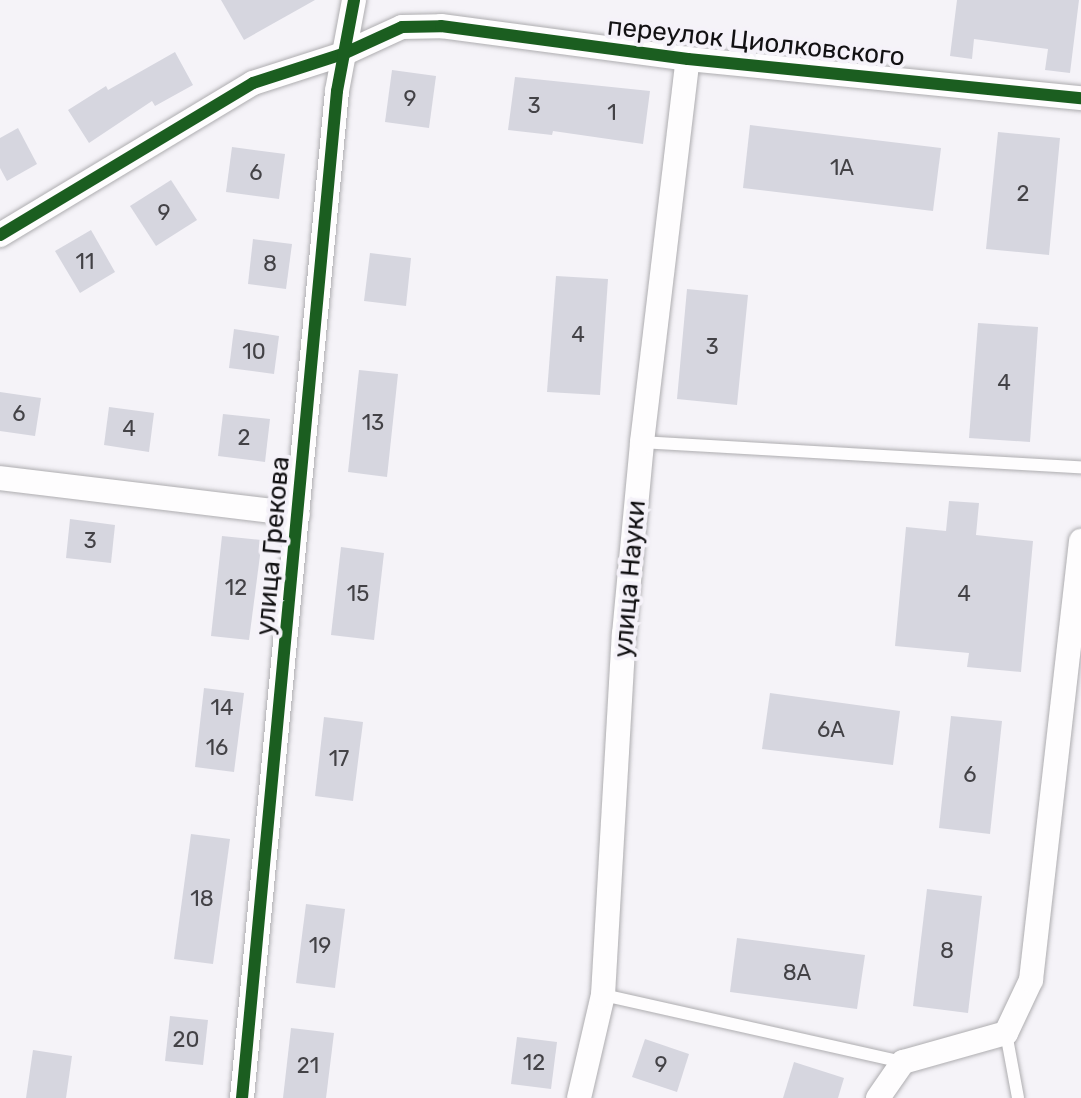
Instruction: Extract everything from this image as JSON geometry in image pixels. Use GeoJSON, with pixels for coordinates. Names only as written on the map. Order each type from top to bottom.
{"type":"FeatureCollection","features":[{"type":"Feature","properties":{"kind":"street","name":"улица Грекова"},"geometry":{"type":"LineString","coordinates":[[242,1098],[343,54],[354,0]]}},
{"type":"Feature","properties":{"kind":"street","name":"переулок Циолковского"},"geometry":{"type":"LineString","coordinates":[[0,235],[253,83],[343,54],[402,27],[441,26],[688,59],[1081,98]]}},
{"type":"Feature","properties":{"kind":"street","name":"улица Науки"},"geometry":{"type":"LineString","coordinates":[[579,1098],[603,995],[624,634],[642,442],[688,59]]}},
{"type":"Feature","properties":{"kind":"street"},"geometry":{"type":"LineString","coordinates":[[0,478],[298,514]]}},
{"type":"Feature","properties":{"kind":"street"},"geometry":{"type":"LineString","coordinates":[[878,1098],[903,1062],[1006,1033],[1031,980],[1081,541]]}},
{"type":"Feature","properties":{"kind":"lane"},"geometry":{"type":"LineString","coordinates":[[642,442],[1081,467]]}},
{"type":"Feature","properties":{"kind":"lane"},"geometry":{"type":"LineString","coordinates":[[603,995],[903,1062]]}},
{"type":"Feature","properties":{"kind":"lane"},"geometry":{"type":"LineString","coordinates":[[1006,1033],[1018,1098]]}},
{"type":"Feature","properties":{"kind":"building"},"geometry":{"type":"Polygon","coordinates":[[[221,0],[315,0],[244,40],[221,0]]]}},
{"type":"Feature","properties":{"kind":"building"},"geometry":{"type":"Polygon","coordinates":[[[957,0],[1079,0],[1070,73],[1045,70],[1048,49],[974,39],[972,59],[950,56],[957,0]]]}},
{"type":"Feature","properties":{"kind":"building"},"geometry":{"type":"Polygon","coordinates":[[[175,52],[193,85],[155,106],[152,101],[89,143],[68,110],[106,86],[108,90],[175,52]]]}},
{"type":"Feature","properties":{"kind":"building"},"geometry":{"type":"Polygon","coordinates":[[[392,70],[436,76],[429,128],[385,122],[392,70]]]}},
{"type":"Feature","properties":{"kind":"building"},"geometry":{"type":"Polygon","coordinates":[[[515,77],[650,91],[643,144],[553,131],[552,135],[508,130],[515,77]]]}},
{"type":"Feature","properties":{"kind":"building"},"geometry":{"type":"Polygon","coordinates":[[[750,125],[941,148],[933,211],[743,188],[750,125]]]}},
{"type":"Feature","properties":{"kind":"building"},"geometry":{"type":"Polygon","coordinates":[[[18,128],[37,164],[7,181],[0,168],[0,138],[18,128]]]}},
{"type":"Feature","properties":{"kind":"building"},"geometry":{"type":"Polygon","coordinates":[[[998,132],[1060,138],[1049,255],[986,249],[998,132]]]}},
{"type":"Feature","properties":{"kind":"building"},"geometry":{"type":"Polygon","coordinates":[[[232,147],[285,154],[279,199],[226,192],[232,147]]]}},
{"type":"Feature","properties":{"kind":"building"},"geometry":{"type":"Polygon","coordinates":[[[171,180],[197,220],[156,246],[130,206],[171,180]]]}},
{"type":"Feature","properties":{"kind":"building"},"geometry":{"type":"Polygon","coordinates":[[[91,230],[115,272],[80,293],[55,251],[91,230]]]}},
{"type":"Feature","properties":{"kind":"building"},"geometry":{"type":"Polygon","coordinates":[[[253,239],[292,244],[286,289],[248,284],[253,239]]]}},
{"type":"Feature","properties":{"kind":"building"},"geometry":{"type":"Polygon","coordinates":[[[370,253],[411,258],[406,306],[364,301],[370,253]]]}},
{"type":"Feature","properties":{"kind":"building"},"geometry":{"type":"Polygon","coordinates":[[[556,276],[608,279],[600,395],[547,392],[556,276]]]}},
{"type":"Feature","properties":{"kind":"building"},"geometry":{"type":"Polygon","coordinates":[[[687,289],[748,295],[737,405],[677,399],[687,289]]]}},
{"type":"Feature","properties":{"kind":"building"},"geometry":{"type":"Polygon","coordinates":[[[978,323],[1038,327],[1030,442],[969,438],[978,323]]]}},
{"type":"Feature","properties":{"kind":"building"},"geometry":{"type":"Polygon","coordinates":[[[234,329],[279,336],[274,374],[229,368],[234,329]]]}},
{"type":"Feature","properties":{"kind":"building"},"geometry":{"type":"Polygon","coordinates":[[[359,370],[398,374],[387,477],[348,472],[359,370]]]}},
{"type":"Feature","properties":{"kind":"building"},"geometry":{"type":"Polygon","coordinates":[[[0,392],[41,398],[35,436],[0,431],[0,392]]]}},
{"type":"Feature","properties":{"kind":"building"},"geometry":{"type":"Polygon","coordinates":[[[109,407],[154,413],[149,452],[104,445],[109,407]]]}},
{"type":"Feature","properties":{"kind":"building"},"geometry":{"type":"Polygon","coordinates":[[[223,414],[270,419],[265,462],[218,456],[223,414]]]}},
{"type":"Feature","properties":{"kind":"building"},"geometry":{"type":"Polygon","coordinates":[[[949,501],[979,503],[976,535],[1033,541],[1021,672],[967,667],[969,653],[895,646],[906,527],[946,531],[949,501]]]}},
{"type":"Feature","properties":{"kind":"building"},"geometry":{"type":"Polygon","coordinates":[[[70,519],[115,525],[111,563],[66,558],[70,519]]]}},
{"type":"Feature","properties":{"kind":"building"},"geometry":{"type":"Polygon","coordinates":[[[222,536],[262,540],[249,640],[211,636],[222,536]]]}},
{"type":"Feature","properties":{"kind":"building"},"geometry":{"type":"Polygon","coordinates":[[[341,547],[384,553],[374,640],[331,635],[341,547]]]}},
{"type":"Feature","properties":{"kind":"building"},"geometry":{"type":"Polygon","coordinates":[[[204,688],[244,693],[234,772],[195,767],[204,688]]]}},
{"type":"Feature","properties":{"kind":"building"},"geometry":{"type":"Polygon","coordinates":[[[770,693],[900,711],[893,765],[762,749],[770,693]]]}},
{"type":"Feature","properties":{"kind":"building"},"geometry":{"type":"Polygon","coordinates":[[[951,716],[1002,721],[990,834],[939,828],[951,716]]]}},
{"type":"Feature","properties":{"kind":"building"},"geometry":{"type":"Polygon","coordinates":[[[324,717],[363,722],[353,801],[315,796],[324,717]]]}},
{"type":"Feature","properties":{"kind":"building"},"geometry":{"type":"Polygon","coordinates":[[[191,834],[230,839],[213,964],[174,959],[191,834]]]}},
{"type":"Feature","properties":{"kind":"building"},"geometry":{"type":"Polygon","coordinates":[[[927,889],[982,896],[968,1013],[913,1006],[927,889]]]}},
{"type":"Feature","properties":{"kind":"building"},"geometry":{"type":"Polygon","coordinates":[[[306,904],[345,909],[335,988],[296,983],[306,904]]]}},
{"type":"Feature","properties":{"kind":"building"},"geometry":{"type":"Polygon","coordinates":[[[737,938],[865,955],[857,1009],[730,992],[737,938]]]}},
{"type":"Feature","properties":{"kind":"building"},"geometry":{"type":"Polygon","coordinates":[[[170,1016],[208,1020],[203,1065],[165,1061],[170,1016]]]}},
{"type":"Feature","properties":{"kind":"building"},"geometry":{"type":"Polygon","coordinates":[[[291,1028],[334,1033],[326,1098],[283,1098],[291,1028]]]}},
{"type":"Feature","properties":{"kind":"building"},"geometry":{"type":"Polygon","coordinates":[[[517,1037],[557,1042],[551,1089],[511,1084],[517,1037]]]}},
{"type":"Feature","properties":{"kind":"building"},"geometry":{"type":"Polygon","coordinates":[[[645,1039],[689,1054],[677,1092],[632,1077],[645,1039]]]}},
{"type":"Feature","properties":{"kind":"building"},"geometry":{"type":"Polygon","coordinates":[[[33,1050],[72,1056],[66,1098],[26,1098],[33,1050]]]}},
{"type":"Feature","properties":{"kind":"building"},"geometry":{"type":"Polygon","coordinates":[[[794,1062],[844,1078],[838,1098],[783,1098],[794,1062]]]}},
{"type":"Feature","properties":{"kind":"cycle path"},"geometry":{"type":"LineString","coordinates":[[242,1098],[337,91],[354,0]]}},
{"type":"Feature","properties":{"kind":"cycle path"},"geometry":{"type":"LineString","coordinates":[[0,235],[253,83],[343,54],[402,27],[441,26],[688,59],[1081,98]]}}]}
